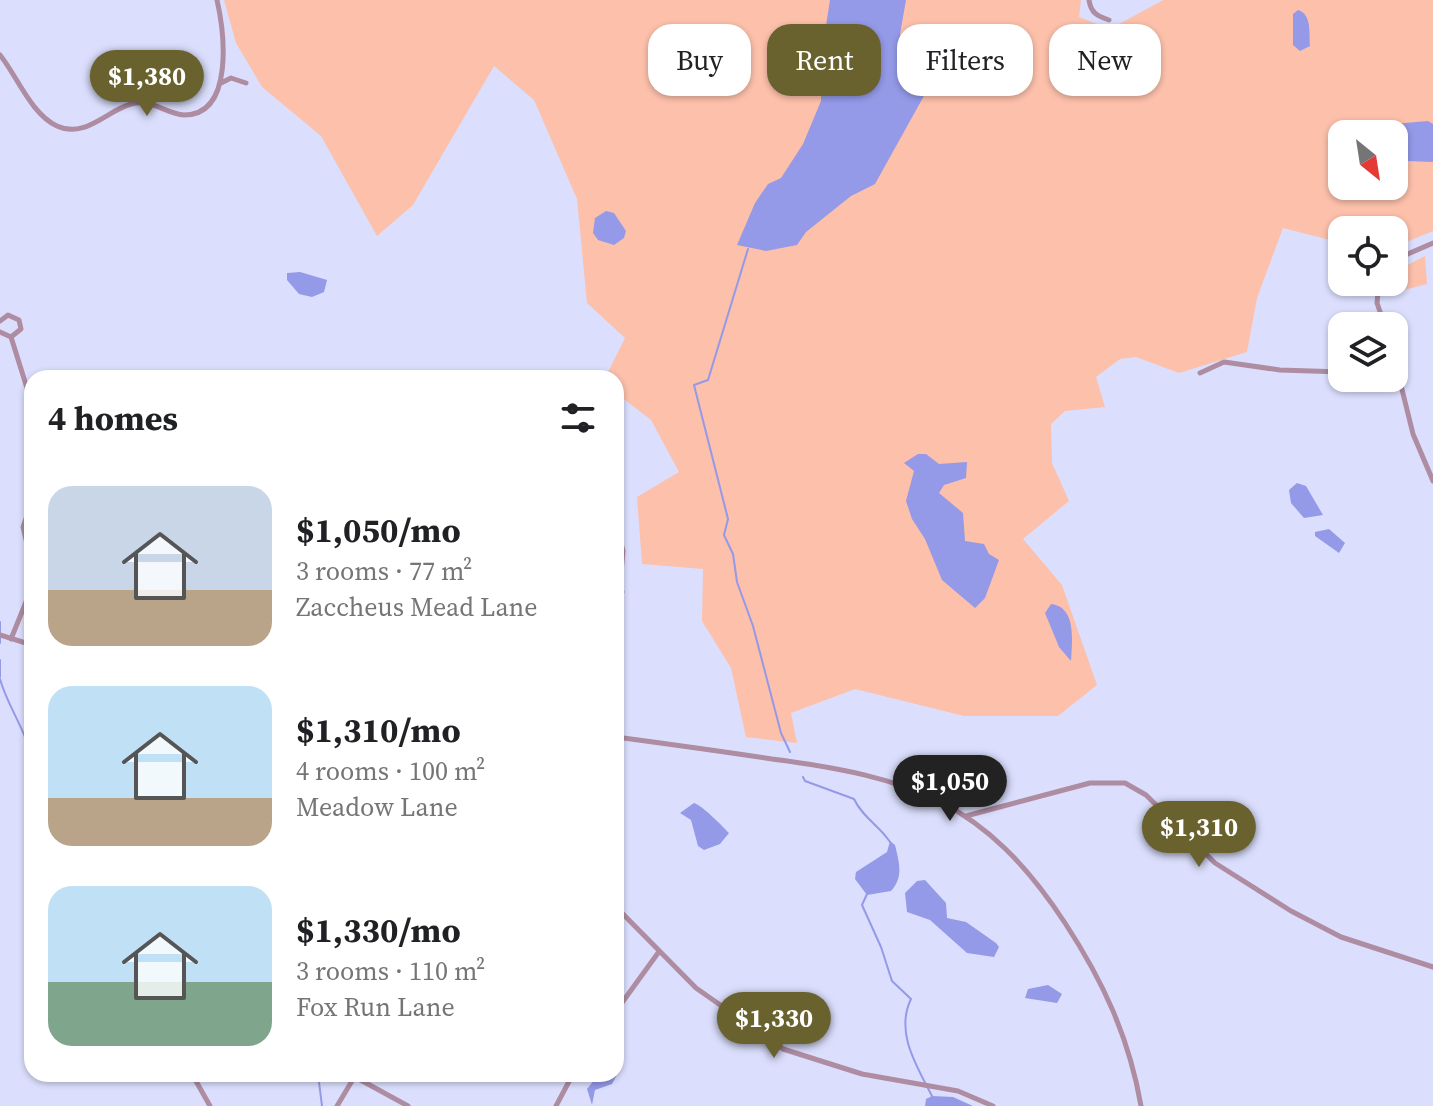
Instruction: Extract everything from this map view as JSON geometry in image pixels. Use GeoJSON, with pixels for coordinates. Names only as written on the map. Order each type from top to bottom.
{"type":"FeatureCollection","features":[{"type":"Feature","properties":{"kind":"street"},"geometry":{"type":"LineString","coordinates":[[0,55],[46,119],[70,130],[82,128],[136,103],[192,114],[207,106],[220,84],[224,43],[217,0]]}},
{"type":"Feature","properties":{"kind":"street"},"geometry":{"type":"LineString","coordinates":[[1089,0],[1090,9],[1109,20]]}},
{"type":"Feature","properties":{"kind":"street"},"geometry":{"type":"LineString","coordinates":[[220,84],[231,78],[246,83]]}},
{"type":"Feature","properties":{"kind":"street"},"geometry":{"type":"LineString","coordinates":[[1408,254],[1433,243]]}},
{"type":"Feature","properties":{"kind":"street"},"geometry":{"type":"LineString","coordinates":[[0,321],[8,315],[19,320],[19,333],[11,337]]}},
{"type":"Feature","properties":{"kind":"street"},"geometry":{"type":"LineString","coordinates":[[0,332],[11,337],[24,378]]}},
{"type":"Feature","properties":{"kind":"street"},"geometry":{"type":"LineString","coordinates":[[1200,373],[1224,362],[1280,370],[1328,372]]}},
{"type":"Feature","properties":{"kind":"street"},"geometry":{"type":"LineString","coordinates":[[1402,392],[1413,434],[1433,481]]}},
{"type":"Feature","properties":{"kind":"street"},"geometry":{"type":"LineString","coordinates":[[6,637],[24,602]]}},
{"type":"Feature","properties":{"kind":"street"},"geometry":{"type":"LineString","coordinates":[[624,738],[868,774],[903,783],[966,816],[1025,868],[1079,944],[1121,1024],[1141,1106]]}},
{"type":"Feature","properties":{"kind":"street"},"geometry":{"type":"LineString","coordinates":[[966,816],[1090,783],[1125,783],[1163,811],[1207,857],[1291,911],[1341,937],[1433,967]]}},
{"type":"Feature","properties":{"kind":"street"},"geometry":{"type":"LineString","coordinates":[[624,916],[658,953],[720,1007],[783,1049],[862,1074],[958,1091],[993,1106]]}},
{"type":"Feature","properties":{"kind":"street"},"geometry":{"type":"LineString","coordinates":[[624,1000],[658,953]]}},
{"type":"Feature","properties":{"kind":"street"},"geometry":{"type":"LineString","coordinates":[[196,1082],[210,1106]]}},
{"type":"Feature","properties":{"kind":"street"},"geometry":{"type":"LineString","coordinates":[[337,1106],[352,1082]]}},
{"type":"Feature","properties":{"kind":"street"},"geometry":{"type":"LineString","coordinates":[[368,1082],[408,1106]]}},
{"type":"Feature","properties":{"kind":"street"},"geometry":{"type":"LineString","coordinates":[[556,1106],[569,1082]]}},
{"type":"Feature","properties":{"kind":"shaded area"},"geometry":{"type":"Polygon","coordinates":[[[224,0],[1081,0],[1079,17],[1097,24],[1049,24],[1049,96],[1161,96],[1161,24],[1119,24],[1163,0],[1433,0],[1433,231],[1408,241],[1408,216],[1328,216],[1328,239],[1283,228],[1257,298],[1247,352],[1179,373],[1136,357],[1120,359],[1096,377],[1105,407],[1065,411],[1051,424],[1052,463],[1069,501],[1023,539],[1062,585],[1097,685],[1058,716],[964,716],[855,689],[791,713],[797,743],[746,737],[731,668],[702,621],[703,569],[642,564],[637,497],[679,472],[651,420],[624,399],[624,370],[609,370],[625,338],[587,303],[577,199],[534,100],[494,66],[413,205],[377,236],[321,136],[262,87],[236,43],[224,0]]]}},
{"type":"Feature","properties":{"kind":"shaded area"},"geometry":{"type":"Polygon","coordinates":[[[1425,256],[1427,284],[1408,289],[1408,265],[1425,256]]]}},
{"type":"Feature","properties":{"kind":"water"},"geometry":{"type":"Polygon","coordinates":[[[830,0],[906,0],[902,24],[897,24],[897,96],[924,96],[875,184],[851,196],[806,232],[797,245],[766,251],[737,245],[755,203],[768,184],[781,178],[803,144],[821,96],[881,96],[881,24],[826,24],[830,0]]]}},
{"type":"Feature","properties":{"kind":"water"},"geometry":{"type":"Polygon","coordinates":[[[1298,10],[1308,20],[1310,46],[1300,51],[1293,45],[1293,14],[1298,10]]]}},
{"type":"Feature","properties":{"kind":"water"},"geometry":{"type":"Polygon","coordinates":[[[1428,121],[1433,124],[1433,162],[1408,161],[1408,123],[1428,121]]]}},
{"type":"Feature","properties":{"kind":"water"},"geometry":{"type":"Polygon","coordinates":[[[606,211],[614,213],[626,231],[624,238],[614,245],[598,240],[593,233],[595,218],[606,211]]]}},
{"type":"Feature","properties":{"kind":"water"},"geometry":{"type":"Polygon","coordinates":[[[300,272],[327,280],[324,292],[312,297],[299,294],[287,280],[287,273],[300,272]]]}},
{"type":"Feature","properties":{"kind":"water"},"geometry":{"type":"Polygon","coordinates":[[[918,454],[926,454],[939,464],[967,462],[966,478],[944,485],[939,493],[963,513],[965,541],[984,544],[989,554],[999,560],[985,598],[975,608],[942,580],[925,539],[912,519],[906,501],[914,471],[904,463],[918,454]]]}},
{"type":"Feature","properties":{"kind":"water"},"geometry":{"type":"Polygon","coordinates":[[[1297,483],[1306,486],[1323,515],[1304,518],[1291,503],[1289,490],[1297,483]]]}},
{"type":"Feature","properties":{"kind":"water"},"geometry":{"type":"Polygon","coordinates":[[[1329,529],[1345,543],[1339,553],[1315,536],[1315,532],[1329,529]]]}},
{"type":"Feature","properties":{"kind":"water"},"geometry":{"type":"Polygon","coordinates":[[[1051,604],[1059,607],[1069,618],[1071,661],[1059,647],[1045,613],[1051,604]]]}},
{"type":"Feature","properties":{"kind":"water"},"geometry":{"type":"Polygon","coordinates":[[[694,803],[729,833],[720,844],[704,850],[698,846],[691,820],[680,813],[694,803]]]}},
{"type":"Feature","properties":{"kind":"water"},"geometry":{"type":"Polygon","coordinates":[[[890,841],[895,845],[898,857],[898,880],[891,891],[867,895],[855,879],[856,872],[887,852],[890,841]]]}},
{"type":"Feature","properties":{"kind":"water"},"geometry":{"type":"Polygon","coordinates":[[[925,880],[946,903],[947,918],[966,922],[996,943],[999,947],[994,957],[967,953],[930,920],[907,912],[905,893],[917,881],[925,880]]]}},
{"type":"Feature","properties":{"kind":"water"},"geometry":{"type":"Polygon","coordinates":[[[1048,985],[1062,994],[1057,1003],[1025,998],[1028,989],[1048,985]]]}},
{"type":"Feature","properties":{"kind":"water"},"geometry":{"type":"Polygon","coordinates":[[[593,1082],[613,1082],[595,1090],[592,1105],[587,1089],[593,1082]]]}},
{"type":"Feature","properties":{"kind":"water"},"geometry":{"type":"Polygon","coordinates":[[[932,1096],[953,1097],[973,1106],[925,1106],[926,1099],[932,1096]]]}},
{"type":"Feature","properties":{"kind":"waterway"},"geometry":{"type":"LineString","coordinates":[[748,249],[708,380],[694,385],[728,519],[724,535],[733,554],[737,582],[753,626],[781,733],[790,752]]}},
{"type":"Feature","properties":{"kind":"waterway"},"geometry":{"type":"LineString","coordinates":[[0,622],[0,643]]}},
{"type":"Feature","properties":{"kind":"waterway"},"geometry":{"type":"LineString","coordinates":[[0,660],[0,677]]}},
{"type":"Feature","properties":{"kind":"waterway"},"geometry":{"type":"LineString","coordinates":[[0,679],[24,733]]}},
{"type":"Feature","properties":{"kind":"waterway"},"geometry":{"type":"LineString","coordinates":[[803,777],[805,781],[854,799],[890,842]]}},
{"type":"Feature","properties":{"kind":"waterway"},"geometry":{"type":"LineString","coordinates":[[867,894],[862,905],[892,981],[911,999],[905,1024],[906,1036],[932,1096]]}},
{"type":"Feature","properties":{"kind":"waterway"},"geometry":{"type":"LineString","coordinates":[[319,1082],[322,1106]]}}]}
